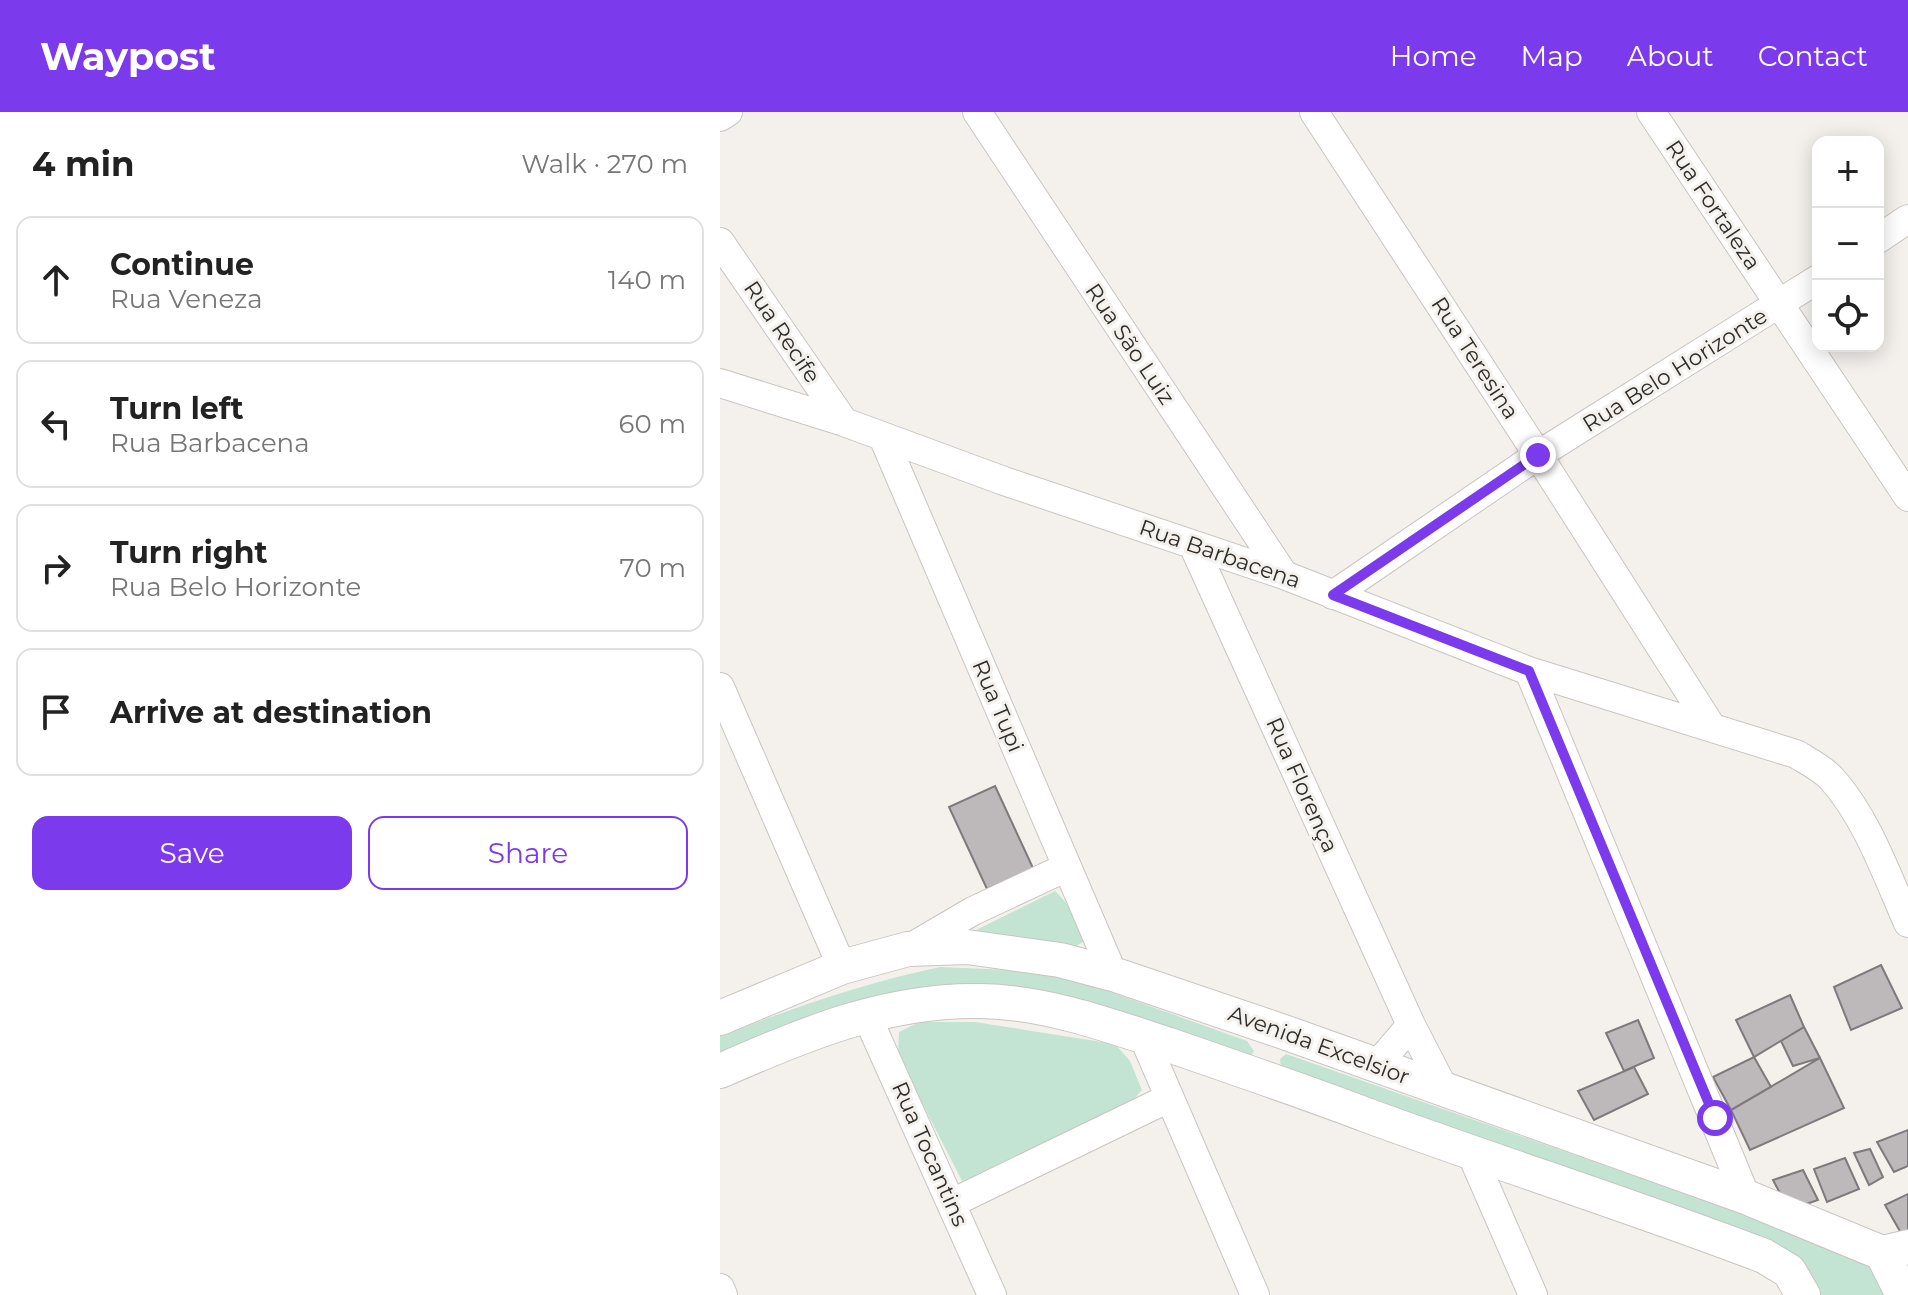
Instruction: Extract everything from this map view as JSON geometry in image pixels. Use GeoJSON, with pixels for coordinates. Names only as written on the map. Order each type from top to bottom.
{"type":"FeatureCollection","features":[{"type":"Feature","properties":{"kind":"street"},"geometry":{"type":"LineString","coordinates":[[720,117],[728,112]]}},
{"type":"Feature","properties":{"kind":"street","name":"Rua São Luiz"},"geometry":{"type":"LineString","coordinates":[[977,112],[1284,575]]}},
{"type":"Feature","properties":{"kind":"street","name":"Rua Teresina"},"geometry":{"type":"LineString","coordinates":[[1314,112],[1711,726]]}},
{"type":"Feature","properties":{"kind":"street","name":"Rua Fortaleza"},"geometry":{"type":"LineString","coordinates":[[1651,112],[1908,497]]}},
{"type":"Feature","properties":{"kind":"street"},"geometry":{"type":"LineString","coordinates":[[1884,235],[1908,219]]}},
{"type":"Feature","properties":{"kind":"street","name":"Rua Recife"},"geometry":{"type":"LineString","coordinates":[[720,242],[844,422]]}},
{"type":"Feature","properties":{"kind":"street","name":"Rua Belo Horizonte"},"geometry":{"type":"LineString","coordinates":[[1333,595],[1538,455],[1816,280]]}},
{"type":"Feature","properties":{"kind":"street","name":"Rua Barbacena"},"geometry":{"type":"LineString","coordinates":[[720,383],[844,422],[1284,575],[1529,671],[1796,754],[1831,778],[1859,820],[1908,923]]}},
{"type":"Feature","properties":{"kind":"street","name":"Rua Tupi"},"geometry":{"type":"LineString","coordinates":[[883,437],[1113,974]]}},
{"type":"Feature","properties":{"kind":"street","name":"Rua Florença"},"geometry":{"type":"LineString","coordinates":[[1193,545],[1411,1025],[1444,1089]]}},
{"type":"Feature","properties":{"kind":"street"},"geometry":{"type":"LineString","coordinates":[[1529,671],[1746,1197]]}},
{"type":"Feature","properties":{"kind":"street"},"geometry":{"type":"LineString","coordinates":[[720,687],[842,967]]}},
{"type":"Feature","properties":{"kind":"street"},"geometry":{"type":"LineString","coordinates":[[908,949],[1016,889],[1067,867]]}},
{"type":"Feature","properties":{"kind":"street","name":"Avenida Excelsior"},"geometry":{"type":"LineString","coordinates":[[720,1018],[842,967],[908,949],[967,947],[1017,952],[1113,974],[1281,1031],[1895,1250]]}},
{"type":"Feature","properties":{"kind":"street"},"geometry":{"type":"LineString","coordinates":[[720,1071],[771,1048],[866,1014],[910,1004],[983,1001],[1066,1013],[1259,1075],[1740,1247],[1764,1256],[1796,1283]]}},
{"type":"Feature","properties":{"kind":"street","name":"Rua Tocantins"},"geometry":{"type":"LineString","coordinates":[[866,1014],[992,1295]]}},
{"type":"Feature","properties":{"kind":"street"},"geometry":{"type":"LineString","coordinates":[[1376,1066],[1411,1025]]}},
{"type":"Feature","properties":{"kind":"street"},"geometry":{"type":"LineString","coordinates":[[1259,1075],[1281,1031]]}},
{"type":"Feature","properties":{"kind":"street"},"geometry":{"type":"LineString","coordinates":[[1143,1036],[1255,1295]]}},
{"type":"Feature","properties":{"kind":"street"},"geometry":{"type":"LineString","coordinates":[[952,1203],[1169,1098]]}},
{"type":"Feature","properties":{"kind":"street"},"geometry":{"type":"LineString","coordinates":[[1471,1153],[1533,1295]]}},
{"type":"Feature","properties":{"kind":"street"},"geometry":{"type":"LineString","coordinates":[[1895,1250],[1903,1295]]}},
{"type":"Feature","properties":{"kind":"street"},"geometry":{"type":"LineString","coordinates":[[720,1288],[723,1295]]}},
{"type":"Feature","properties":{"kind":"green space"},"geometry":{"type":"Polygon","coordinates":[[[1055,891],[1070,908],[1081,934],[1083,942],[1071,949],[976,930],[1055,891]]]}},
{"type":"Feature","properties":{"kind":"green space"},"geometry":{"type":"Polygon","coordinates":[[[940,967],[1039,971],[1080,981],[1247,1041],[1254,1051],[1247,1063],[939,992],[720,1065],[720,1036],[829,997],[940,967]]]}},
{"type":"Feature","properties":{"kind":"green space"},"geometry":{"type":"Polygon","coordinates":[[[919,1022],[975,1022],[1115,1044],[1130,1061],[1142,1090],[1126,1108],[984,1177],[962,1181],[898,1056],[899,1032],[919,1022]]]}},
{"type":"Feature","properties":{"kind":"green space"},"geometry":{"type":"Polygon","coordinates":[[[1286,1054],[1872,1259],[1898,1295],[1819,1295],[1282,1075],[1280,1059],[1286,1054]]]}},
{"type":"Feature","properties":{"kind":"building"},"geometry":{"type":"Polygon","coordinates":[[[995,786],[1033,868],[987,889],[949,807],[995,786]]]}},
{"type":"Feature","properties":{"kind":"building"},"geometry":{"type":"Polygon","coordinates":[[[1881,965],[1902,1008],[1851,1030],[1834,987],[1881,965]]]}},
{"type":"Feature","properties":{"kind":"building"},"geometry":{"type":"Polygon","coordinates":[[[1790,995],[1804,1027],[1754,1057],[1736,1020],[1790,995]]]}},
{"type":"Feature","properties":{"kind":"building"},"geometry":{"type":"Polygon","coordinates":[[[1638,1020],[1654,1058],[1624,1071],[1606,1033],[1638,1020]]]}},
{"type":"Feature","properties":{"kind":"building"},"geometry":{"type":"Polygon","coordinates":[[[1804,1027],[1820,1058],[1793,1066],[1781,1041],[1804,1027]]]}},
{"type":"Feature","properties":{"kind":"building"},"geometry":{"type":"Polygon","coordinates":[[[1754,1057],[1771,1087],[1731,1110],[1713,1077],[1754,1057]]]}},
{"type":"Feature","properties":{"kind":"building"},"geometry":{"type":"Polygon","coordinates":[[[1820,1058],[1844,1108],[1750,1150],[1731,1110],[1820,1058]]]}},
{"type":"Feature","properties":{"kind":"building"},"geometry":{"type":"Polygon","coordinates":[[[1634,1067],[1648,1094],[1594,1120],[1578,1091],[1634,1067]]]}},
{"type":"Feature","properties":{"kind":"building"},"geometry":{"type":"Polygon","coordinates":[[[1908,1130],[1908,1166],[1894,1172],[1877,1142],[1908,1130]]]}},
{"type":"Feature","properties":{"kind":"building"},"geometry":{"type":"Polygon","coordinates":[[[1870,1149],[1883,1177],[1869,1185],[1854,1153],[1870,1149]]]}},
{"type":"Feature","properties":{"kind":"building"},"geometry":{"type":"Polygon","coordinates":[[[1845,1158],[1859,1189],[1827,1202],[1814,1169],[1845,1158]]]}},
{"type":"Feature","properties":{"kind":"building"},"geometry":{"type":"Polygon","coordinates":[[[1803,1170],[1818,1200],[1789,1210],[1773,1180],[1803,1170]]]}},
{"type":"Feature","properties":{"kind":"building"},"geometry":{"type":"Polygon","coordinates":[[[1908,1194],[1908,1238],[1905,1240],[1885,1205],[1908,1194]]]}},
{"type":"Feature","properties":{"kind":"route"},"geometry":{"type":"LineString","coordinates":[[1538,455],[1333,595],[1529,671],[1715,1118]]}}]}
